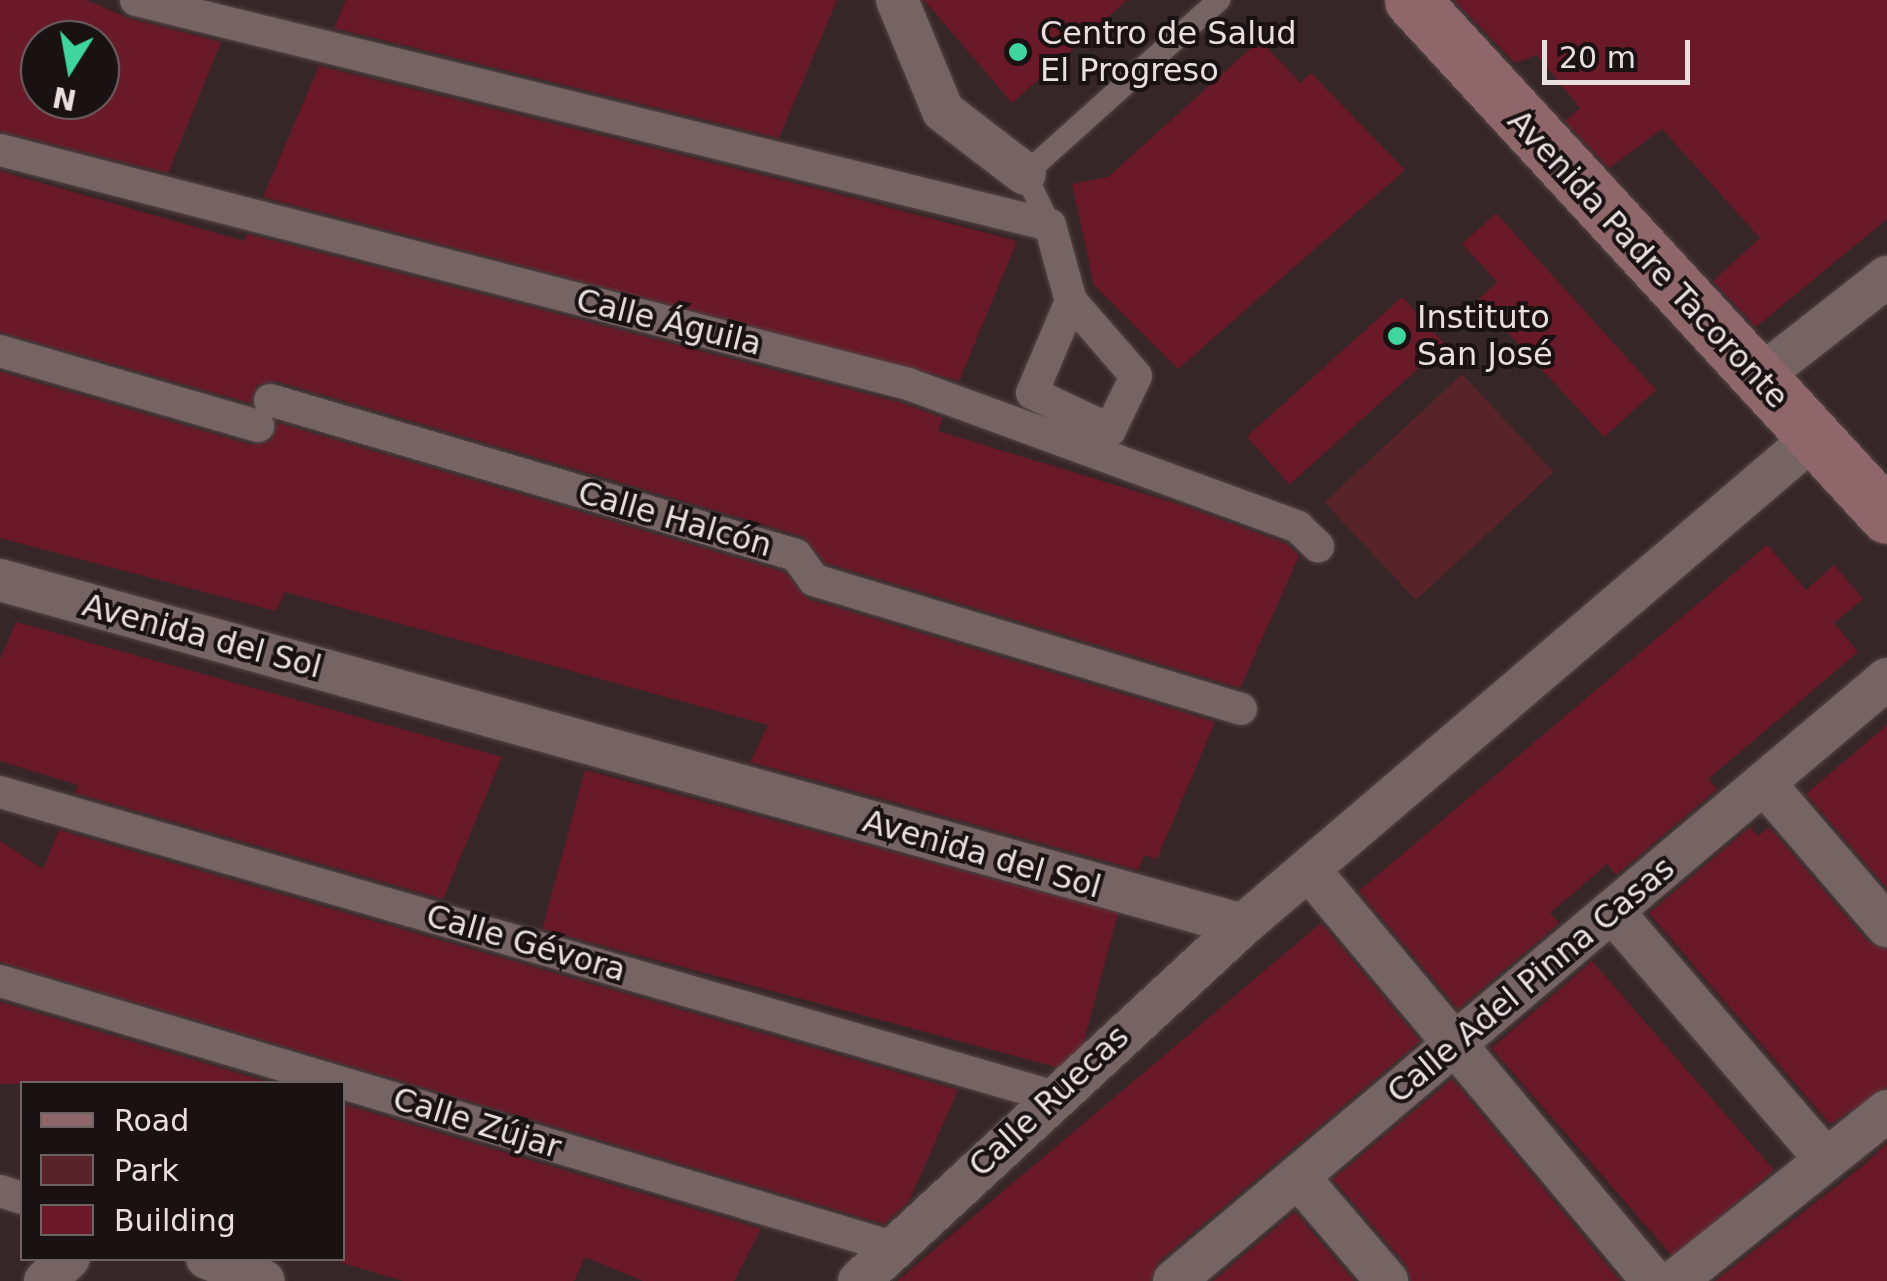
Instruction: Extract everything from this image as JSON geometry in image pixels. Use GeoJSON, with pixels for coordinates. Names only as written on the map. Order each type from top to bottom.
{"type":"FeatureCollection","features":[{"type":"Feature","properties":{"kind":"main road","name":"Avenida Padre Tacoronte"},"geometry":{"type":"LineString","coordinates":[[1412,0],[1886,514]]}},
{"type":"Feature","properties":{"kind":"street"},"geometry":{"type":"LineString","coordinates":[[136,0],[1050,226],[1072,301]]}},
{"type":"Feature","properties":{"kind":"street"},"geometry":{"type":"LineString","coordinates":[[897,0],[943,111],[1025,174]]}},
{"type":"Feature","properties":{"kind":"street","name":"Calle Águila"},"geometry":{"type":"LineString","coordinates":[[0,150],[908,384],[1298,527],[1318,546]]}},
{"type":"Feature","properties":{"kind":"street"},"geometry":{"type":"LineString","coordinates":[[1758,378],[1887,276]]}},
{"type":"Feature","properties":{"kind":"street","name":"Calle Halcón"},"geometry":{"type":"LineString","coordinates":[[0,351],[264,413],[796,555],[814,580],[1241,709]]}},
{"type":"Feature","properties":{"kind":"street"},"geometry":{"type":"LineString","coordinates":[[1243,924],[1310,871],[1813,438]]}},
{"type":"Feature","properties":{"kind":"street","name":"Avenida del Sol"},"geometry":{"type":"LineString","coordinates":[[0,580],[1243,924]]}},
{"type":"Feature","properties":{"kind":"street","name":"Calle Adel Pinna Casas"},"geometry":{"type":"LineString","coordinates":[[1174,1281],[1887,679]]}},
{"type":"Feature","properties":{"kind":"street"},"geometry":{"type":"LineString","coordinates":[[1764,782],[1887,926]]}},
{"type":"Feature","properties":{"kind":"street","name":"Calle Gévora"},"geometry":{"type":"LineString","coordinates":[[0,792],[1052,1096]]}},
{"type":"Feature","properties":{"kind":"street"},"geometry":{"type":"LineString","coordinates":[[1310,871],[1653,1281]]}},
{"type":"Feature","properties":{"kind":"street"},"geometry":{"type":"LineString","coordinates":[[1612,911],[1826,1160]]}},
{"type":"Feature","properties":{"kind":"street","name":"Calle Ruecas"},"geometry":{"type":"LineString","coordinates":[[861,1281],[1052,1096],[1243,924]]}},
{"type":"Feature","properties":{"kind":"street","name":"Calle Zújar"},"geometry":{"type":"LineString","coordinates":[[0,980],[338,1081]]}},
{"type":"Feature","properties":{"kind":"street","name":"Calle Zújar"},"geometry":{"type":"LineString","coordinates":[[345,1083],[896,1248]]}},
{"type":"Feature","properties":{"kind":"street"},"geometry":{"type":"LineString","coordinates":[[1675,1281],[1887,1111]]}},
{"type":"Feature","properties":{"kind":"street"},"geometry":{"type":"LineString","coordinates":[[1298,1177],[1387,1281]]}},
{"type":"Feature","properties":{"kind":"street"},"geometry":{"type":"LineString","coordinates":[[45,1281],[65,1261]]}},
{"type":"Feature","properties":{"kind":"street"},"geometry":{"type":"LineString","coordinates":[[214,1261],[264,1281]]}},
{"type":"Feature","properties":{"kind":"lane"},"geometry":{"type":"LineString","coordinates":[[1050,226],[1025,174],[1219,0]]}},
{"type":"Feature","properties":{"kind":"green space"},"geometry":{"type":"Polygon","coordinates":[[[1462,374],[1553,472],[1416,600],[1325,502],[1462,374]]]}},
{"type":"Feature","properties":{"kind":"building"},"geometry":{"type":"Polygon","coordinates":[[[0,0],[86,0],[131,19],[221,42],[168,173],[0,131],[0,0]]]}},
{"type":"Feature","properties":{"kind":"building"},"geometry":{"type":"Polygon","coordinates":[[[346,0],[837,0],[779,138],[334,28],[346,0]]]}},
{"type":"Feature","properties":{"kind":"building","name":"Centro de Salud El Progreso"},"geometry":{"type":"Polygon","coordinates":[[[924,0],[1127,0],[1012,103],[924,0]]]}},
{"type":"Feature","properties":{"kind":"building"},"geometry":{"type":"Polygon","coordinates":[[[1454,0],[1887,0],[1887,219],[1756,327],[1713,281],[1760,238],[1662,129],[1609,168],[1565,121],[1580,108],[1537,55],[1515,63],[1454,0]]]}},
{"type":"Feature","properties":{"kind":"building"},"geometry":{"type":"Polygon","coordinates":[[[1260,40],[1300,83],[1311,73],[1405,170],[1178,369],[1094,285],[1072,184],[1108,177],[1260,40]]]}},
{"type":"Feature","properties":{"kind":"building"},"geometry":{"type":"Polygon","coordinates":[[[319,66],[1017,241],[959,381],[263,197],[319,66]]]}},
{"type":"Feature","properties":{"kind":"building"},"geometry":{"type":"Polygon","coordinates":[[[0,171],[244,241],[247,234],[902,403],[943,418],[938,431],[1184,506],[1287,544],[1299,556],[1240,688],[826,563],[802,536],[276,381],[257,385],[250,403],[0,332],[0,171]]]}},
{"type":"Feature","properties":{"kind":"building"},"geometry":{"type":"Polygon","coordinates":[[[1496,213],[1656,390],[1604,437],[1478,300],[1497,282],[1462,244],[1496,213]]]}},
{"type":"Feature","properties":{"kind":"building"},"geometry":{"type":"Polygon","coordinates":[[[1402,297],[1445,345],[1290,484],[1247,437],[1402,297]]]}},
{"type":"Feature","properties":{"kind":"building"},"geometry":{"type":"Polygon","coordinates":[[[0,372],[252,445],[271,441],[278,423],[784,572],[808,599],[1215,722],[1157,859],[1144,855],[1138,870],[750,762],[768,725],[285,592],[276,611],[0,538],[0,372]]]}},
{"type":"Feature","properties":{"kind":"building"},"geometry":{"type":"Polygon","coordinates":[[[1767,545],[1806,590],[1834,565],[1863,599],[1834,623],[1858,652],[1708,779],[1717,789],[1616,875],[1607,864],[1550,913],[1559,923],[1458,1009],[1359,891],[1767,545]]]}},
{"type":"Feature","properties":{"kind":"building"},"geometry":{"type":"Polygon","coordinates":[[[16,622],[502,757],[443,899],[75,793],[78,785],[0,761],[0,659],[16,622]]]}},
{"type":"Feature","properties":{"kind":"building"},"geometry":{"type":"Polygon","coordinates":[[[1887,725],[1887,888],[1806,794],[1887,725]]]}},
{"type":"Feature","properties":{"kind":"building"},"geometry":{"type":"Polygon","coordinates":[[[585,770],[1118,913],[1075,1072],[542,929],[585,770]]]}},
{"type":"Feature","properties":{"kind":"building"},"geometry":{"type":"Polygon","coordinates":[[[1750,827],[1758,836],[1769,827],[1868,942],[1887,950],[1887,1087],[1830,1124],[1649,913],[1750,827]]]}},
{"type":"Feature","properties":{"kind":"building"},"geometry":{"type":"Polygon","coordinates":[[[59,830],[958,1090],[909,1201],[884,1224],[0,962],[0,841],[43,869],[59,830]]]}},
{"type":"Feature","properties":{"kind":"building"},"geometry":{"type":"Polygon","coordinates":[[[1321,923],[1420,1041],[1158,1262],[1150,1281],[897,1281],[1321,923]]]}},
{"type":"Feature","properties":{"kind":"building"},"geometry":{"type":"Polygon","coordinates":[[[1592,961],[1774,1170],[1673,1257],[1492,1048],[1592,961]]]}},
{"type":"Feature","properties":{"kind":"building"},"geometry":{"type":"Polygon","coordinates":[[[0,1002],[264,1081],[20,1081],[0,1084],[0,1002]]]}},
{"type":"Feature","properties":{"kind":"building"},"geometry":{"type":"Polygon","coordinates":[[[1452,1079],[1620,1281],[1411,1281],[1406,1265],[1333,1179],[1452,1079]]]}},
{"type":"Feature","properties":{"kind":"building"},"geometry":{"type":"Polygon","coordinates":[[[345,1105],[761,1229],[734,1281],[643,1281],[585,1257],[574,1281],[403,1281],[342,1263],[345,1105]]]}},
{"type":"Feature","properties":{"kind":"building"},"geometry":{"type":"Polygon","coordinates":[[[1887,1143],[1887,1281],[1715,1281],[1865,1164],[1887,1143]]]}},
{"type":"Feature","properties":{"kind":"building"},"geometry":{"type":"Polygon","coordinates":[[[1295,1212],[1354,1281],[1213,1281],[1295,1212]]]}},
{"type":"Feature","properties":{"kind":"place","name":"Centro de Salud El Progreso"},"geometry":{"type":"Point","coordinates":[1018,52]}},
{"type":"Feature","properties":{"kind":"place","name":"Instituto San José"},"geometry":{"type":"Point","coordinates":[1397,336]}}]}
